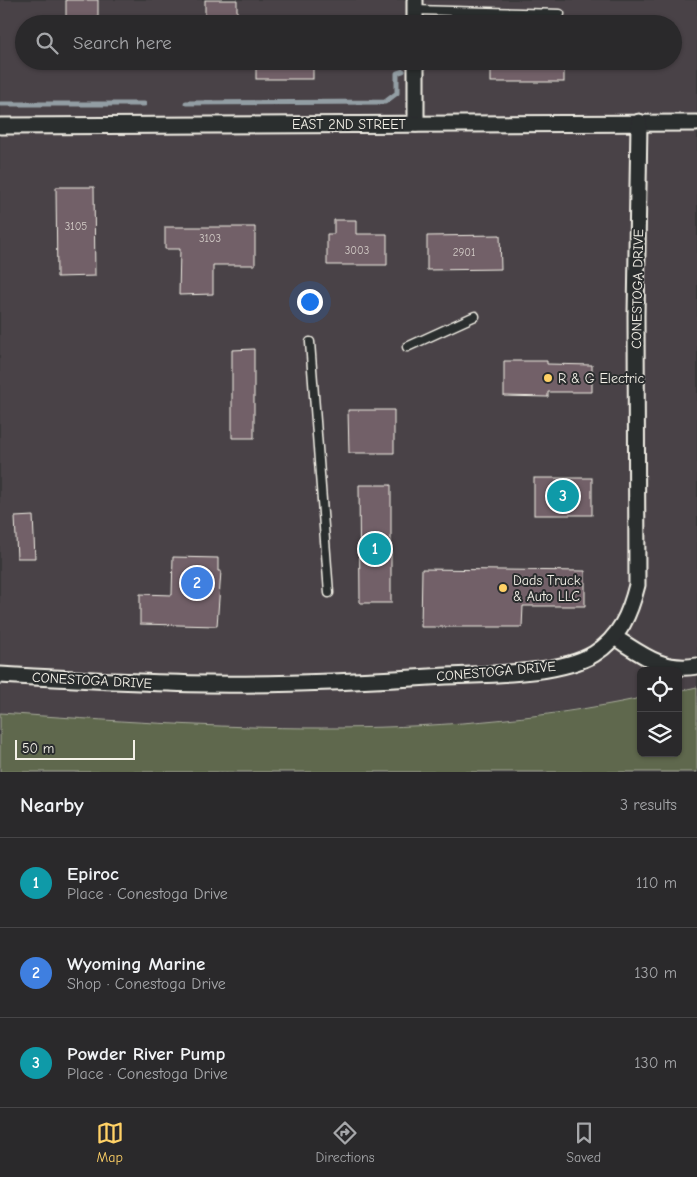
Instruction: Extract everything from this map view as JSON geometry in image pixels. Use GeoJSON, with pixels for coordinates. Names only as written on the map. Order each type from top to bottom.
{"type":"FeatureCollection","features":[{"type":"Feature","properties":{"kind":"street"},"geometry":{"type":"LineString","coordinates":[[416,70],[416,124]]}},
{"type":"Feature","properties":{"kind":"street","name":"CONESTOGA DRIVE"},"geometry":{"type":"LineString","coordinates":[[0,675],[210,684],[329,683],[498,674],[561,666],[594,654],[614,637],[630,614],[637,586],[636,316],[639,122]]}},
{"type":"Feature","properties":{"kind":"street","name":"EAST 2ND STREET"},"geometry":{"type":"LineString","coordinates":[[0,126],[697,123]]}},
{"type":"Feature","properties":{"kind":"street"},"geometry":{"type":"LineString","coordinates":[[614,637],[656,663],[680,669],[697,666]]}},
{"type":"Feature","properties":{"kind":"lane"},"geometry":{"type":"LineString","coordinates":[[415,11],[560,14]]}},
{"type":"Feature","properties":{"kind":"lane"},"geometry":{"type":"LineString","coordinates":[[407,347],[475,316]]}},
{"type":"Feature","properties":{"kind":"lane"},"geometry":{"type":"LineString","coordinates":[[310,342],[329,593]]}},
{"type":"Feature","properties":{"kind":"shaded area"},"geometry":{"type":"Polygon","coordinates":[[[0,0],[697,0],[697,687],[682,690],[682,667],[637,667],[637,699],[612,704],[461,725],[334,729],[197,727],[0,713],[0,0]]]}},
{"type":"Feature","properties":{"kind":"green space"},"geometry":{"type":"Polygon","coordinates":[[[697,687],[697,772],[0,772],[0,713],[241,727],[321,728],[481,721],[561,712],[637,699],[637,757],[682,757],[682,690],[697,687]]]}},
{"type":"Feature","properties":{"kind":"building"},"geometry":{"type":"Polygon","coordinates":[[[66,0],[98,0],[98,15],[66,15],[66,0]]]}},
{"type":"Feature","properties":{"kind":"building"},"geometry":{"type":"Polygon","coordinates":[[[205,0],[237,0],[237,15],[205,15],[205,0]]]}},
{"type":"Feature","properties":{"kind":"building"},"geometry":{"type":"Polygon","coordinates":[[[256,70],[313,70],[313,79],[256,79],[256,70]]]}},
{"type":"Feature","properties":{"kind":"building"},"geometry":{"type":"Polygon","coordinates":[[[491,70],[564,70],[564,82],[491,82],[491,70]]]}},
{"type":"Feature","properties":{"kind":"building"},"geometry":{"type":"Polygon","coordinates":[[[56,187],[94,187],[95,276],[57,277],[56,187]]]}},
{"type":"Feature","properties":{"kind":"building"},"geometry":{"type":"Polygon","coordinates":[[[334,220],[356,220],[356,234],[387,234],[387,265],[327,265],[327,234],[334,234],[334,220]]]}},
{"type":"Feature","properties":{"kind":"building"},"geometry":{"type":"Polygon","coordinates":[[[165,227],[255,227],[255,265],[213,265],[213,294],[179,295],[180,249],[165,249],[165,227]]]}},
{"type":"Feature","properties":{"kind":"building"},"geometry":{"type":"Polygon","coordinates":[[[500,235],[501,269],[427,270],[427,236],[500,235]]]}},
{"type":"Feature","properties":{"kind":"building"},"geometry":{"type":"Polygon","coordinates":[[[254,349],[254,438],[232,438],[232,350],[254,349]]]}},
{"type":"Feature","properties":{"kind":"building","name":"R & G Electric"},"geometry":{"type":"Polygon","coordinates":[[[504,361],[547,361],[547,364],[592,365],[592,392],[548,392],[548,397],[504,396],[504,361]]]}},
{"type":"Feature","properties":{"kind":"building"},"geometry":{"type":"Polygon","coordinates":[[[348,410],[394,410],[394,453],[349,453],[348,410]]]}},
{"type":"Feature","properties":{"kind":"building"},"geometry":{"type":"Polygon","coordinates":[[[534,478],[592,478],[592,515],[534,515],[534,478]]]}},
{"type":"Feature","properties":{"kind":"building"},"geometry":{"type":"Polygon","coordinates":[[[359,485],[391,485],[391,603],[360,603],[359,485]]]}},
{"type":"Feature","properties":{"kind":"building"},"geometry":{"type":"Polygon","coordinates":[[[33,516],[35,558],[17,558],[15,517],[33,516]]]}},
{"type":"Feature","properties":{"kind":"building"},"geometry":{"type":"Polygon","coordinates":[[[173,557],[218,558],[218,571],[221,571],[217,626],[140,624],[140,594],[172,595],[173,557]]]}},
{"type":"Feature","properties":{"kind":"building","name":"Dads Truck & Auto LLC"},"geometry":{"type":"Polygon","coordinates":[[[422,569],[585,571],[585,606],[523,606],[522,627],[421,627],[422,569]]]}},
{"type":"Feature","properties":{"kind":"waterway"},"geometry":{"type":"LineString","coordinates":[[186,103],[385,102],[397,93],[397,73],[403,71]]}},
{"type":"Feature","properties":{"kind":"waterway"},"geometry":{"type":"LineString","coordinates":[[0,104],[144,104]]}},
{"type":"Feature","properties":{"kind":"place","name":"R & G Electric"},"geometry":{"type":"Point","coordinates":[548,378]}},
{"type":"Feature","properties":{"kind":"place","name":"Powder River Pump"},"geometry":{"type":"Point","coordinates":[563,496]}},
{"type":"Feature","properties":{"kind":"place","name":"Epiroc"},"geometry":{"type":"Point","coordinates":[375,549]}},
{"type":"Feature","properties":{"kind":"place","name":"Wyoming Marine"},"geometry":{"type":"Point","coordinates":[197,583]}},
{"type":"Feature","properties":{"kind":"place","name":"Dads Truck & Auto LLC"},"geometry":{"type":"Point","coordinates":[503,588]}}]}
